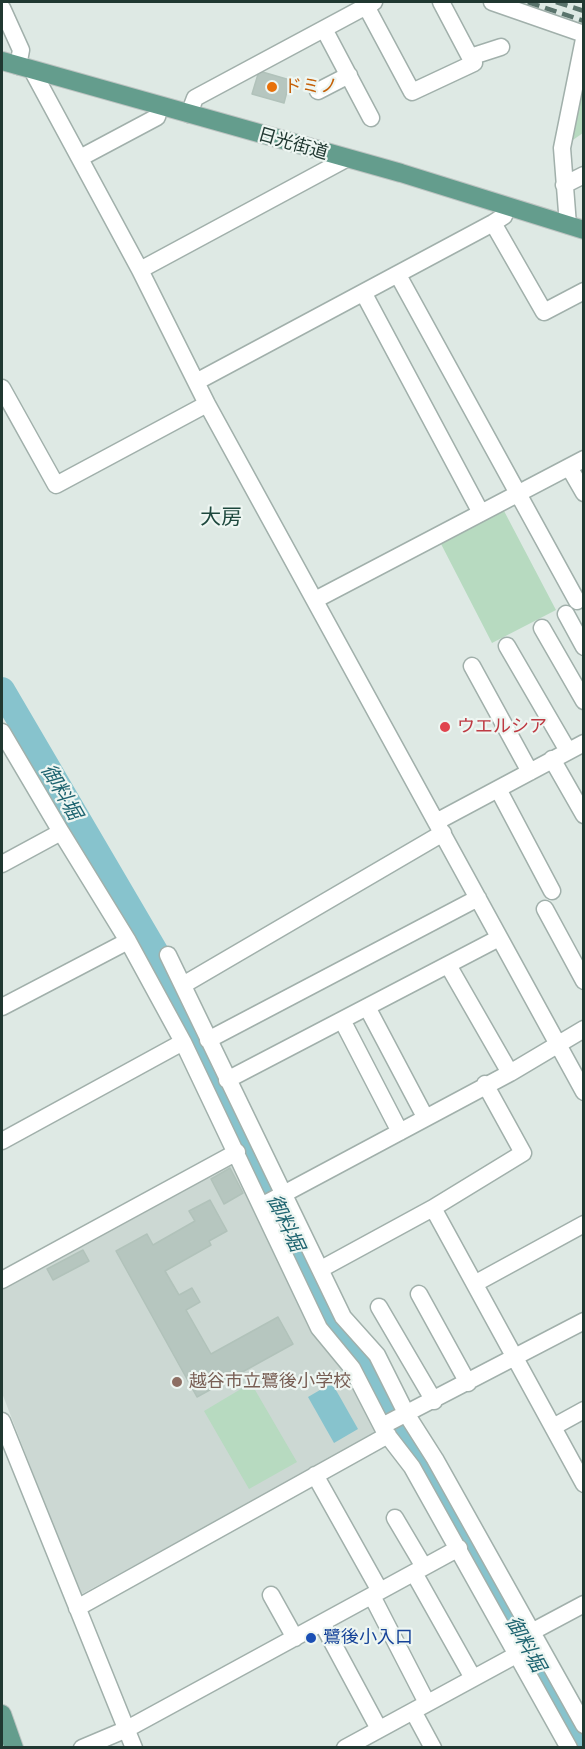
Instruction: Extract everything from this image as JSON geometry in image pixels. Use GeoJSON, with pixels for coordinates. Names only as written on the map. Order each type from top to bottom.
{"type":"FeatureCollection","features":[{"type":"Feature","properties":{"kind":"main road","name":"日光街道"},"geometry":{"type":"LineString","coordinates":[[17,65],[576,227]]}},
{"type":"Feature","properties":{"kind":"main road"},"geometry":{"type":"LineString","coordinates":[[2,1714],[14,1748]]}},
{"type":"Feature","properties":{"kind":"street"},"geometry":{"type":"LineString","coordinates":[[441,2],[470,57],[501,47]]}},
{"type":"Feature","properties":{"kind":"street"},"geometry":{"type":"LineString","coordinates":[[492,2],[584,37],[562,148],[564,185],[576,227]]}},
{"type":"Feature","properties":{"kind":"street"},"geometry":{"type":"LineString","coordinates":[[189,114],[195,98],[370,4],[412,92],[474,63]]}},
{"type":"Feature","properties":{"kind":"street"},"geometry":{"type":"LineString","coordinates":[[2,8],[21,50],[17,65],[80,158],[140,270],[207,404],[584,1092]]}},
{"type":"Feature","properties":{"kind":"street"},"geometry":{"type":"LineString","coordinates":[[324,29],[371,118]]}},
{"type":"Feature","properties":{"kind":"street"},"geometry":{"type":"LineString","coordinates":[[318,91],[349,75]]}},
{"type":"Feature","properties":{"kind":"street"},"geometry":{"type":"LineString","coordinates":[[80,158],[158,117],[160,106]]}},
{"type":"Feature","properties":{"kind":"street"},"geometry":{"type":"LineString","coordinates":[[140,270],[346,159]]}},
{"type":"Feature","properties":{"kind":"street"},"geometry":{"type":"LineString","coordinates":[[564,185],[584,174]]}},
{"type":"Feature","properties":{"kind":"street"},"geometry":{"type":"LineString","coordinates":[[196,382],[493,223],[504,216],[507,206]]}},
{"type":"Feature","properties":{"kind":"street"},"geometry":{"type":"LineString","coordinates":[[493,223],[544,312],[584,291]]}},
{"type":"Feature","properties":{"kind":"street"},"geometry":{"type":"LineString","coordinates":[[398,275],[577,601]]}},
{"type":"Feature","properties":{"kind":"street"},"geometry":{"type":"LineString","coordinates":[[364,294],[481,513]]}},
{"type":"Feature","properties":{"kind":"street"},"geometry":{"type":"LineString","coordinates":[[2,388],[56,484],[207,404]]}},
{"type":"Feature","properties":{"kind":"street"},"geometry":{"type":"LineString","coordinates":[[315,600],[576,463],[584,493]]}},
{"type":"Feature","properties":{"kind":"street"},"geometry":{"type":"LineString","coordinates":[[566,614],[584,647]]}},
{"type":"Feature","properties":{"kind":"street"},"geometry":{"type":"LineString","coordinates":[[543,628],[584,700]]}},
{"type":"Feature","properties":{"kind":"street"},"geometry":{"type":"LineString","coordinates":[[507,646],[568,751]]}},
{"type":"Feature","properties":{"kind":"street"},"geometry":{"type":"LineString","coordinates":[[472,666],[530,772]]}},
{"type":"Feature","properties":{"kind":"street"},"geometry":{"type":"LineString","coordinates":[[3,739],[128,941],[183,1042],[237,1152],[274,1199],[321,1269],[343,1317],[377,1355],[394,1423],[412,1467],[459,1548],[521,1640],[584,1725]]}},
{"type":"Feature","properties":{"kind":"street"},"geometry":{"type":"LineString","coordinates":[[183,984],[440,828],[498,789],[584,742]]}},
{"type":"Feature","properties":{"kind":"street"},"geometry":{"type":"LineString","coordinates":[[552,759],[584,815]]}},
{"type":"Feature","properties":{"kind":"street"},"geometry":{"type":"LineString","coordinates":[[498,789],[552,891]]}},
{"type":"Feature","properties":{"kind":"street"},"geometry":{"type":"LineString","coordinates":[[2,864],[61,832]]}},
{"type":"Feature","properties":{"kind":"street"},"geometry":{"type":"LineString","coordinates":[[208,1040],[478,898]]}},
{"type":"Feature","properties":{"kind":"street"},"geometry":{"type":"LineString","coordinates":[[545,909],[584,981]]}},
{"type":"Feature","properties":{"kind":"street"},"geometry":{"type":"LineString","coordinates":[[227,1080],[499,938]]}},
{"type":"Feature","properties":{"kind":"street"},"geometry":{"type":"LineString","coordinates":[[2,1007],[128,941]]}},
{"type":"Feature","properties":{"kind":"street"},"geometry":{"type":"LineString","coordinates":[[168,955],[227,1080],[274,1199],[319,1328],[394,1423],[435,1459],[521,1640],[569,1748]]}},
{"type":"Feature","properties":{"kind":"street"},"geometry":{"type":"LineString","coordinates":[[448,965],[510,1073]]}},
{"type":"Feature","properties":{"kind":"street"},"geometry":{"type":"LineString","coordinates":[[367,1007],[423,1113]]}},
{"type":"Feature","properties":{"kind":"street"},"geometry":{"type":"LineString","coordinates":[[342,1020],[400,1132]]}},
{"type":"Feature","properties":{"kind":"street"},"geometry":{"type":"LineString","coordinates":[[274,1199],[485,1084],[510,1073],[584,1029]]}},
{"type":"Feature","properties":{"kind":"street"},"geometry":{"type":"LineString","coordinates":[[2,1141],[183,1042]]}},
{"type":"Feature","properties":{"kind":"street"},"geometry":{"type":"LineString","coordinates":[[321,1269],[433,1208],[523,1153],[485,1084]]}},
{"type":"Feature","properties":{"kind":"street"},"geometry":{"type":"LineString","coordinates":[[2,1280],[237,1152]]}},
{"type":"Feature","properties":{"kind":"street"},"geometry":{"type":"LineString","coordinates":[[433,1208],[584,1484]]}},
{"type":"Feature","properties":{"kind":"street"},"geometry":{"type":"LineString","coordinates":[[476,1283],[584,1224]]}},
{"type":"Feature","properties":{"kind":"street"},"geometry":{"type":"LineString","coordinates":[[419,1294],[468,1383]]}},
{"type":"Feature","properties":{"kind":"street"},"geometry":{"type":"LineString","coordinates":[[379,1307],[434,1401]]}},
{"type":"Feature","properties":{"kind":"street"},"geometry":{"type":"LineString","coordinates":[[77,1608],[315,1475],[394,1423],[584,1321]]}},
{"type":"Feature","properties":{"kind":"street"},"geometry":{"type":"LineString","coordinates":[[553,1427],[584,1410]]}},
{"type":"Feature","properties":{"kind":"street"},"geometry":{"type":"LineString","coordinates":[[2,1421],[134,1748]]}},
{"type":"Feature","properties":{"kind":"street"},"geometry":{"type":"LineString","coordinates":[[315,1475],[376,1594],[420,1707],[433,1748]]}},
{"type":"Feature","properties":{"kind":"street"},"geometry":{"type":"LineString","coordinates":[[395,1518],[473,1678]]}},
{"type":"Feature","properties":{"kind":"street"},"geometry":{"type":"LineString","coordinates":[[82,1748],[127,1729],[459,1548]]}},
{"type":"Feature","properties":{"kind":"street"},"geometry":{"type":"LineString","coordinates":[[271,1595],[295,1638]]}},
{"type":"Feature","properties":{"kind":"street"},"geometry":{"type":"LineString","coordinates":[[345,1748],[374,1737],[420,1707],[473,1678],[521,1640],[584,1604]]}},
{"type":"Feature","properties":{"kind":"street"},"geometry":{"type":"LineString","coordinates":[[322,1623],[374,1737]]}},
{"type":"Feature","properties":{"kind":"shaded area","name":"越谷市立鷺後小学校"},"geometry":{"type":"Polygon","coordinates":[[[232,1163],[346,1370],[377,1433],[80,1595],[2,1393],[2,1289],[232,1163]]]}},
{"type":"Feature","properties":{"kind":"green space"},"geometry":{"type":"Polygon","coordinates":[[[583,76],[583,133],[567,144],[583,76]]]}},
{"type":"Feature","properties":{"kind":"green space"},"geometry":{"type":"Polygon","coordinates":[[[503,509],[556,610],[492,643],[440,542],[503,509]]]}},
{"type":"Feature","properties":{"kind":"green space"},"geometry":{"type":"Polygon","coordinates":[[[251,1383],[297,1462],[249,1489],[204,1411],[251,1383]]]}},
{"type":"Feature","properties":{"kind":"water"},"geometry":{"type":"Polygon","coordinates":[[[332,1383],[358,1429],[334,1443],[308,1397],[332,1383]]]}},
{"type":"Feature","properties":{"kind":"building"},"geometry":{"type":"Polygon","coordinates":[[[259,71],[290,80],[284,103],[252,94],[259,71]]]}},
{"type":"Feature","properties":{"kind":"building"},"geometry":{"type":"Polygon","coordinates":[[[230,1168],[243,1193],[224,1204],[211,1179],[230,1168]]]}},
{"type":"Feature","properties":{"kind":"building"},"geometry":{"type":"Polygon","coordinates":[[[210,1200],[227,1231],[209,1241],[211,1245],[165,1271],[179,1295],[192,1288],[200,1302],[186,1310],[211,1354],[278,1317],[293,1344],[197,1397],[116,1251],[147,1234],[153,1245],[195,1221],[189,1211],[210,1200]]]}},
{"type":"Feature","properties":{"kind":"building"},"geometry":{"type":"Polygon","coordinates":[[[83,1250],[89,1261],[53,1280],[47,1269],[83,1250]]]}},
{"type":"Feature","properties":{"kind":"waterway","name":"御料堀"},"geometry":{"type":"LineString","coordinates":[[2,690],[169,975],[330,1320],[361,1353],[417,1446],[581,1748]]}},
{"type":"Feature","properties":{"kind":"railway"},"geometry":{"type":"LineString","coordinates":[[528,2],[584,21]]}},
{"type":"Feature","properties":{"kind":"railway"},"geometry":{"type":"LineString","coordinates":[[556,2],[584,11]]}},
{"type":"Feature","properties":{"kind":"place","name":"ドミノ"},"geometry":{"type":"Point","coordinates":[272,87]}},
{"type":"Feature","properties":{"kind":"place","name":"ウエルシア"},"geometry":{"type":"Point","coordinates":[445,727]}},
{"type":"Feature","properties":{"kind":"place","name":"越谷市立鷺後小学校"},"geometry":{"type":"Point","coordinates":[177,1382]}},
{"type":"Feature","properties":{"kind":"place","name":"鷺後小入口"},"geometry":{"type":"Point","coordinates":[311,1638]}},
{"type":"Feature","properties":{"kind":"district","name":"大房"},"geometry":{"type":"Point","coordinates":[221,518]}}]}
